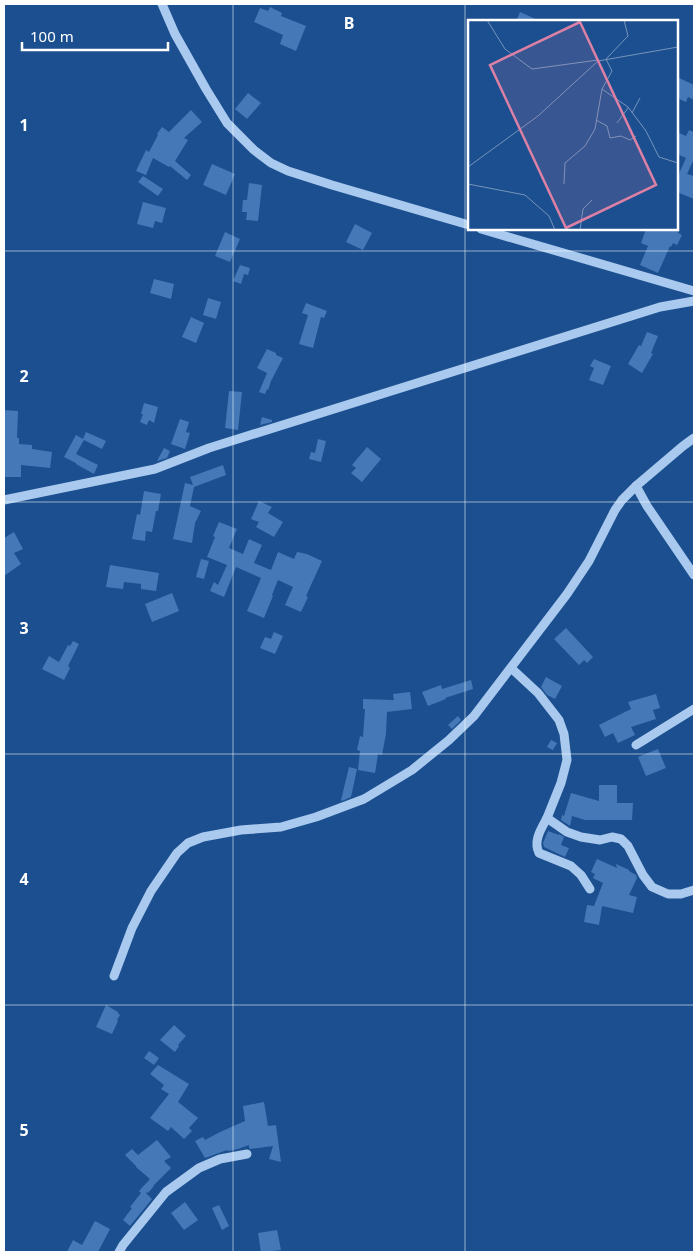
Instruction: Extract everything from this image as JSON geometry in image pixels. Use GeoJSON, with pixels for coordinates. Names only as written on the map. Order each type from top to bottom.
{"type":"FeatureCollection","features":[{"type":"Feature","properties":{"kind":"street"},"geometry":{"type":"LineString","coordinates":[[162,4],[175,34],[206,89],[228,123],[254,150],[271,163],[288,171],[332,185],[468,225]]}},
{"type":"Feature","properties":{"kind":"street"},"geometry":{"type":"LineString","coordinates":[[484,230],[694,291]]}},
{"type":"Feature","properties":{"kind":"street"},"geometry":{"type":"LineString","coordinates":[[4,500],[156,469],[209,448],[282,425],[660,307],[694,301]]}},
{"type":"Feature","properties":{"kind":"street"},"geometry":{"type":"LineString","coordinates":[[114,976],[132,928],[151,891],[177,853],[188,843],[203,837],[241,830],[281,827],[316,817],[364,799],[412,770],[449,740],[474,716],[567,594],[622,500],[694,438]]}},
{"type":"Feature","properties":{"kind":"street"},"geometry":{"type":"LineString","coordinates":[[636,486],[647,506],[694,575]]}},
{"type":"Feature","properties":{"kind":"street"},"geometry":{"type":"LineString","coordinates":[[510,668],[538,693],[559,720],[564,734],[567,760],[561,783],[538,836],[536,847],[539,853],[570,866],[581,876],[590,889]]}},
{"type":"Feature","properties":{"kind":"street"},"geometry":{"type":"LineString","coordinates":[[636,745],[694,709]]}},
{"type":"Feature","properties":{"kind":"street"},"geometry":{"type":"LineString","coordinates":[[547,818],[567,832],[581,837],[600,840],[621,839],[628,846],[643,875],[652,887],[668,894],[681,894],[694,890]]}},
{"type":"Feature","properties":{"kind":"street"},"geometry":{"type":"LineString","coordinates":[[119,1252],[166,1192],[198,1168],[220,1159],[247,1154]]}},
{"type":"Feature","properties":{"kind":"building"},"geometry":{"type":"Polygon","coordinates":[[[270,7],[282,13],[281,16],[306,26],[296,51],[280,44],[283,35],[254,22],[260,8],[268,11],[270,7]]]}},
{"type":"Feature","properties":{"kind":"building"},"geometry":{"type":"Polygon","coordinates":[[[520,12],[538,20],[516,20],[520,12]]]}},
{"type":"Feature","properties":{"kind":"building"},"geometry":{"type":"Polygon","coordinates":[[[678,77],[694,85],[694,100],[688,97],[686,102],[678,98],[678,77]]]}},
{"type":"Feature","properties":{"kind":"building"},"geometry":{"type":"Polygon","coordinates":[[[248,93],[261,103],[247,119],[235,109],[248,93]]]}},
{"type":"Feature","properties":{"kind":"building"},"geometry":{"type":"Polygon","coordinates":[[[191,110],[202,122],[184,138],[188,140],[175,161],[191,175],[187,180],[170,166],[153,158],[146,175],[136,171],[146,150],[149,152],[162,127],[169,132],[191,110]]]}},
{"type":"Feature","properties":{"kind":"building"},"geometry":{"type":"Polygon","coordinates":[[[689,130],[694,132],[694,161],[687,174],[694,176],[694,199],[678,192],[678,176],[686,158],[678,154],[678,132],[686,136],[689,130]]]}},
{"type":"Feature","properties":{"kind":"building"},"geometry":{"type":"Polygon","coordinates":[[[212,164],[235,174],[226,195],[203,185],[212,164]]]}},
{"type":"Feature","properties":{"kind":"building"},"geometry":{"type":"Polygon","coordinates":[[[143,176],[163,189],[158,196],[138,182],[143,176]]]}},
{"type":"Feature","properties":{"kind":"building"},"geometry":{"type":"Polygon","coordinates":[[[249,183],[262,185],[258,221],[246,220],[247,212],[242,212],[243,200],[247,200],[249,183]]]}},
{"type":"Feature","properties":{"kind":"building"},"geometry":{"type":"Polygon","coordinates":[[[143,202],[166,208],[162,223],[155,221],[153,228],[137,224],[143,202]]]}},
{"type":"Feature","properties":{"kind":"building"},"geometry":{"type":"Polygon","coordinates":[[[355,224],[372,233],[363,250],[346,242],[355,224]]]}},
{"type":"Feature","properties":{"kind":"building"},"geometry":{"type":"Polygon","coordinates":[[[646,230],[676,230],[682,235],[677,245],[673,243],[670,246],[658,273],[640,265],[648,246],[641,243],[646,230]]]}},
{"type":"Feature","properties":{"kind":"building"},"geometry":{"type":"Polygon","coordinates":[[[225,232],[240,239],[230,262],[215,256],[225,232]]]}},
{"type":"Feature","properties":{"kind":"building"},"geometry":{"type":"Polygon","coordinates":[[[240,265],[250,268],[248,275],[244,274],[241,284],[233,281],[240,265]]]}},
{"type":"Feature","properties":{"kind":"building"},"geometry":{"type":"Polygon","coordinates":[[[154,279],[174,284],[171,299],[150,293],[154,279]]]}},
{"type":"Feature","properties":{"kind":"building"},"geometry":{"type":"Polygon","coordinates":[[[208,298],[221,302],[216,319],[203,315],[208,298]]]}},
{"type":"Feature","properties":{"kind":"building"},"geometry":{"type":"Polygon","coordinates":[[[306,303],[327,311],[324,318],[321,317],[313,348],[299,344],[308,315],[302,313],[306,303]]]}},
{"type":"Feature","properties":{"kind":"building"},"geometry":{"type":"Polygon","coordinates":[[[191,317],[204,323],[196,343],[182,337],[191,317]]]}},
{"type":"Feature","properties":{"kind":"building"},"geometry":{"type":"Polygon","coordinates":[[[647,332],[658,336],[651,353],[653,354],[642,373],[628,364],[639,345],[641,346],[647,332]]]}},
{"type":"Feature","properties":{"kind":"building"},"geometry":{"type":"Polygon","coordinates":[[[267,349],[283,358],[265,394],[259,392],[267,373],[257,368],[267,349]]]}},
{"type":"Feature","properties":{"kind":"building"},"geometry":{"type":"Polygon","coordinates":[[[594,359],[611,366],[603,385],[589,380],[594,368],[590,366],[594,359]]]}},
{"type":"Feature","properties":{"kind":"building"},"geometry":{"type":"Polygon","coordinates":[[[229,391],[242,392],[238,430],[225,428],[229,391]]]}},
{"type":"Feature","properties":{"kind":"building"},"geometry":{"type":"Polygon","coordinates":[[[144,403],[158,407],[154,423],[149,420],[147,425],[140,422],[144,403]]]}},
{"type":"Feature","properties":{"kind":"building"},"geometry":{"type":"Polygon","coordinates":[[[4,410],[18,411],[17,438],[19,438],[19,444],[32,445],[32,449],[52,452],[50,468],[21,465],[21,477],[4,477],[4,410]]]}},
{"type":"Feature","properties":{"kind":"building"},"geometry":{"type":"Polygon","coordinates":[[[262,417],[272,420],[272,422],[260,425],[262,417]]]}},
{"type":"Feature","properties":{"kind":"building"},"geometry":{"type":"Polygon","coordinates":[[[180,419],[189,422],[186,432],[190,433],[185,449],[171,444],[180,419]]]}},
{"type":"Feature","properties":{"kind":"building"},"geometry":{"type":"Polygon","coordinates":[[[86,432],[106,441],[102,449],[84,440],[76,454],[98,465],[94,474],[64,457],[76,435],[83,439],[86,432]]]}},
{"type":"Feature","properties":{"kind":"building"},"geometry":{"type":"Polygon","coordinates":[[[318,439],[326,441],[321,462],[309,459],[311,452],[315,453],[318,439]]]}},
{"type":"Feature","properties":{"kind":"building"},"geometry":{"type":"Polygon","coordinates":[[[367,447],[381,459],[362,482],[351,473],[356,468],[352,465],[367,447]]]}},
{"type":"Feature","properties":{"kind":"building"},"geometry":{"type":"Polygon","coordinates":[[[164,448],[170,451],[167,458],[157,461],[164,448]]]}},
{"type":"Feature","properties":{"kind":"building"},"geometry":{"type":"Polygon","coordinates":[[[223,465],[226,475],[194,487],[190,506],[201,511],[195,523],[192,543],[173,539],[185,483],[193,485],[190,477],[223,465]]]}},
{"type":"Feature","properties":{"kind":"building"},"geometry":{"type":"Polygon","coordinates":[[[144,491],[161,494],[152,532],[146,531],[145,541],[132,539],[137,514],[140,515],[144,491]]]}},
{"type":"Feature","properties":{"kind":"building"},"geometry":{"type":"Polygon","coordinates":[[[259,501],[272,507],[268,513],[283,522],[274,537],[256,527],[259,522],[251,519],[259,501]]]}},
{"type":"Feature","properties":{"kind":"building"},"geometry":{"type":"Polygon","coordinates":[[[219,522],[237,529],[229,548],[243,554],[249,539],[262,545],[254,563],[271,570],[278,552],[294,559],[297,552],[307,554],[322,561],[301,612],[285,605],[293,587],[278,580],[264,618],[247,611],[261,578],[236,567],[224,597],[210,591],[214,582],[218,585],[227,565],[207,557],[219,522]]]}},
{"type":"Feature","properties":{"kind":"building"},"geometry":{"type":"Polygon","coordinates":[[[14,532],[23,549],[14,553],[21,564],[4,576],[4,538],[14,532]]]}},
{"type":"Feature","properties":{"kind":"building"},"geometry":{"type":"Polygon","coordinates":[[[201,559],[209,561],[204,579],[196,577],[201,559]]]}},
{"type":"Feature","properties":{"kind":"building"},"geometry":{"type":"Polygon","coordinates":[[[110,565],[159,573],[156,591],[141,589],[141,584],[124,582],[123,589],[106,587],[110,565]]]}},
{"type":"Feature","properties":{"kind":"building"},"geometry":{"type":"Polygon","coordinates":[[[172,593],[179,611],[152,622],[145,604],[172,593]]]}},
{"type":"Feature","properties":{"kind":"building"},"geometry":{"type":"Polygon","coordinates":[[[566,628],[593,657],[587,663],[584,660],[579,665],[554,639],[566,628]]]}},
{"type":"Feature","properties":{"kind":"building"},"geometry":{"type":"Polygon","coordinates":[[[274,632],[283,636],[275,654],[260,648],[265,637],[271,639],[274,632]]]}},
{"type":"Feature","properties":{"kind":"building"},"geometry":{"type":"Polygon","coordinates":[[[73,641],[79,644],[68,666],[70,668],[64,680],[42,669],[49,656],[59,662],[68,645],[70,646],[73,641]]]}},
{"type":"Feature","properties":{"kind":"building"},"geometry":{"type":"Polygon","coordinates":[[[546,677],[562,686],[555,699],[547,695],[541,687],[546,677]]]}},
{"type":"Feature","properties":{"kind":"building"},"geometry":{"type":"Polygon","coordinates":[[[471,680],[473,689],[428,706],[422,692],[441,685],[442,689],[471,680]]]}},
{"type":"Feature","properties":{"kind":"building"},"geometry":{"type":"Polygon","coordinates":[[[410,692],[412,709],[387,712],[386,734],[382,755],[378,754],[375,773],[358,770],[360,751],[357,750],[360,736],[363,737],[365,709],[363,709],[363,699],[394,700],[393,694],[410,692]]]}},
{"type":"Feature","properties":{"kind":"building"},"geometry":{"type":"Polygon","coordinates":[[[656,694],[660,708],[653,710],[656,719],[631,727],[635,735],[618,743],[613,733],[605,737],[599,725],[631,709],[628,702],[656,694]]]}},
{"type":"Feature","properties":{"kind":"building"},"geometry":{"type":"Polygon","coordinates":[[[458,716],[461,720],[452,729],[448,725],[458,716]]]}},
{"type":"Feature","properties":{"kind":"building"},"geometry":{"type":"Polygon","coordinates":[[[551,740],[557,743],[553,750],[547,747],[551,740]]]}},
{"type":"Feature","properties":{"kind":"building"},"geometry":{"type":"Polygon","coordinates":[[[658,749],[666,768],[646,776],[638,757],[658,749]]]}},
{"type":"Feature","properties":{"kind":"building"},"geometry":{"type":"Polygon","coordinates":[[[349,767],[357,769],[351,797],[342,801],[341,800],[349,767]]]}},
{"type":"Feature","properties":{"kind":"building"},"geometry":{"type":"Polygon","coordinates":[[[599,785],[617,785],[617,803],[633,803],[632,820],[585,820],[572,816],[570,826],[561,820],[571,793],[599,801],[599,785]]]}},
{"type":"Feature","properties":{"kind":"building"},"geometry":{"type":"Polygon","coordinates":[[[548,831],[564,837],[561,845],[569,848],[565,857],[544,847],[543,843],[548,831]]]}},
{"type":"Feature","properties":{"kind":"building"},"geometry":{"type":"Polygon","coordinates":[[[597,859],[617,868],[616,864],[629,870],[637,878],[629,895],[637,897],[633,913],[602,906],[599,925],[584,922],[587,905],[594,906],[603,883],[593,878],[595,874],[591,872],[597,859]]]}},
{"type":"Feature","properties":{"kind":"building"},"geometry":{"type":"Polygon","coordinates":[[[106,1005],[120,1015],[112,1034],[96,1027],[106,1005]]]}},
{"type":"Feature","properties":{"kind":"building"},"geometry":{"type":"Polygon","coordinates":[[[174,1025],[186,1036],[175,1052],[160,1040],[174,1025]]]}},
{"type":"Feature","properties":{"kind":"building"},"geometry":{"type":"Polygon","coordinates":[[[149,1051],[159,1058],[154,1065],[144,1058],[149,1051]]]}},
{"type":"Feature","properties":{"kind":"building"},"geometry":{"type":"Polygon","coordinates":[[[158,1065],[189,1084],[178,1102],[198,1118],[189,1128],[192,1131],[184,1139],[171,1127],[168,1131],[150,1118],[169,1094],[161,1089],[164,1085],[150,1074],[158,1065]]]}},
{"type":"Feature","properties":{"kind":"building"},"geometry":{"type":"Polygon","coordinates":[[[264,1102],[268,1126],[276,1125],[281,1162],[269,1159],[273,1146],[250,1149],[249,1145],[205,1158],[195,1141],[203,1137],[205,1140],[245,1121],[243,1106],[264,1102]]]}},
{"type":"Feature","properties":{"kind":"building"},"geometry":{"type":"Polygon","coordinates":[[[157,1140],[171,1157],[164,1161],[171,1168],[146,1193],[152,1199],[130,1226],[123,1220],[141,1193],[139,1191],[150,1179],[125,1155],[132,1149],[138,1155],[157,1140]]]}},
{"type":"Feature","properties":{"kind":"building"},"geometry":{"type":"Polygon","coordinates":[[[185,1202],[198,1220],[184,1230],[171,1213],[185,1202]]]}},
{"type":"Feature","properties":{"kind":"building"},"geometry":{"type":"Polygon","coordinates":[[[219,1205],[229,1226],[222,1230],[212,1208],[219,1205]]]}},
{"type":"Feature","properties":{"kind":"building"},"geometry":{"type":"Polygon","coordinates":[[[95,1221],[110,1229],[98,1252],[67,1252],[73,1240],[82,1245],[95,1221]]]}},
{"type":"Feature","properties":{"kind":"building"},"geometry":{"type":"Polygon","coordinates":[[[277,1230],[281,1250],[261,1252],[258,1233],[277,1230]]]}}]}
